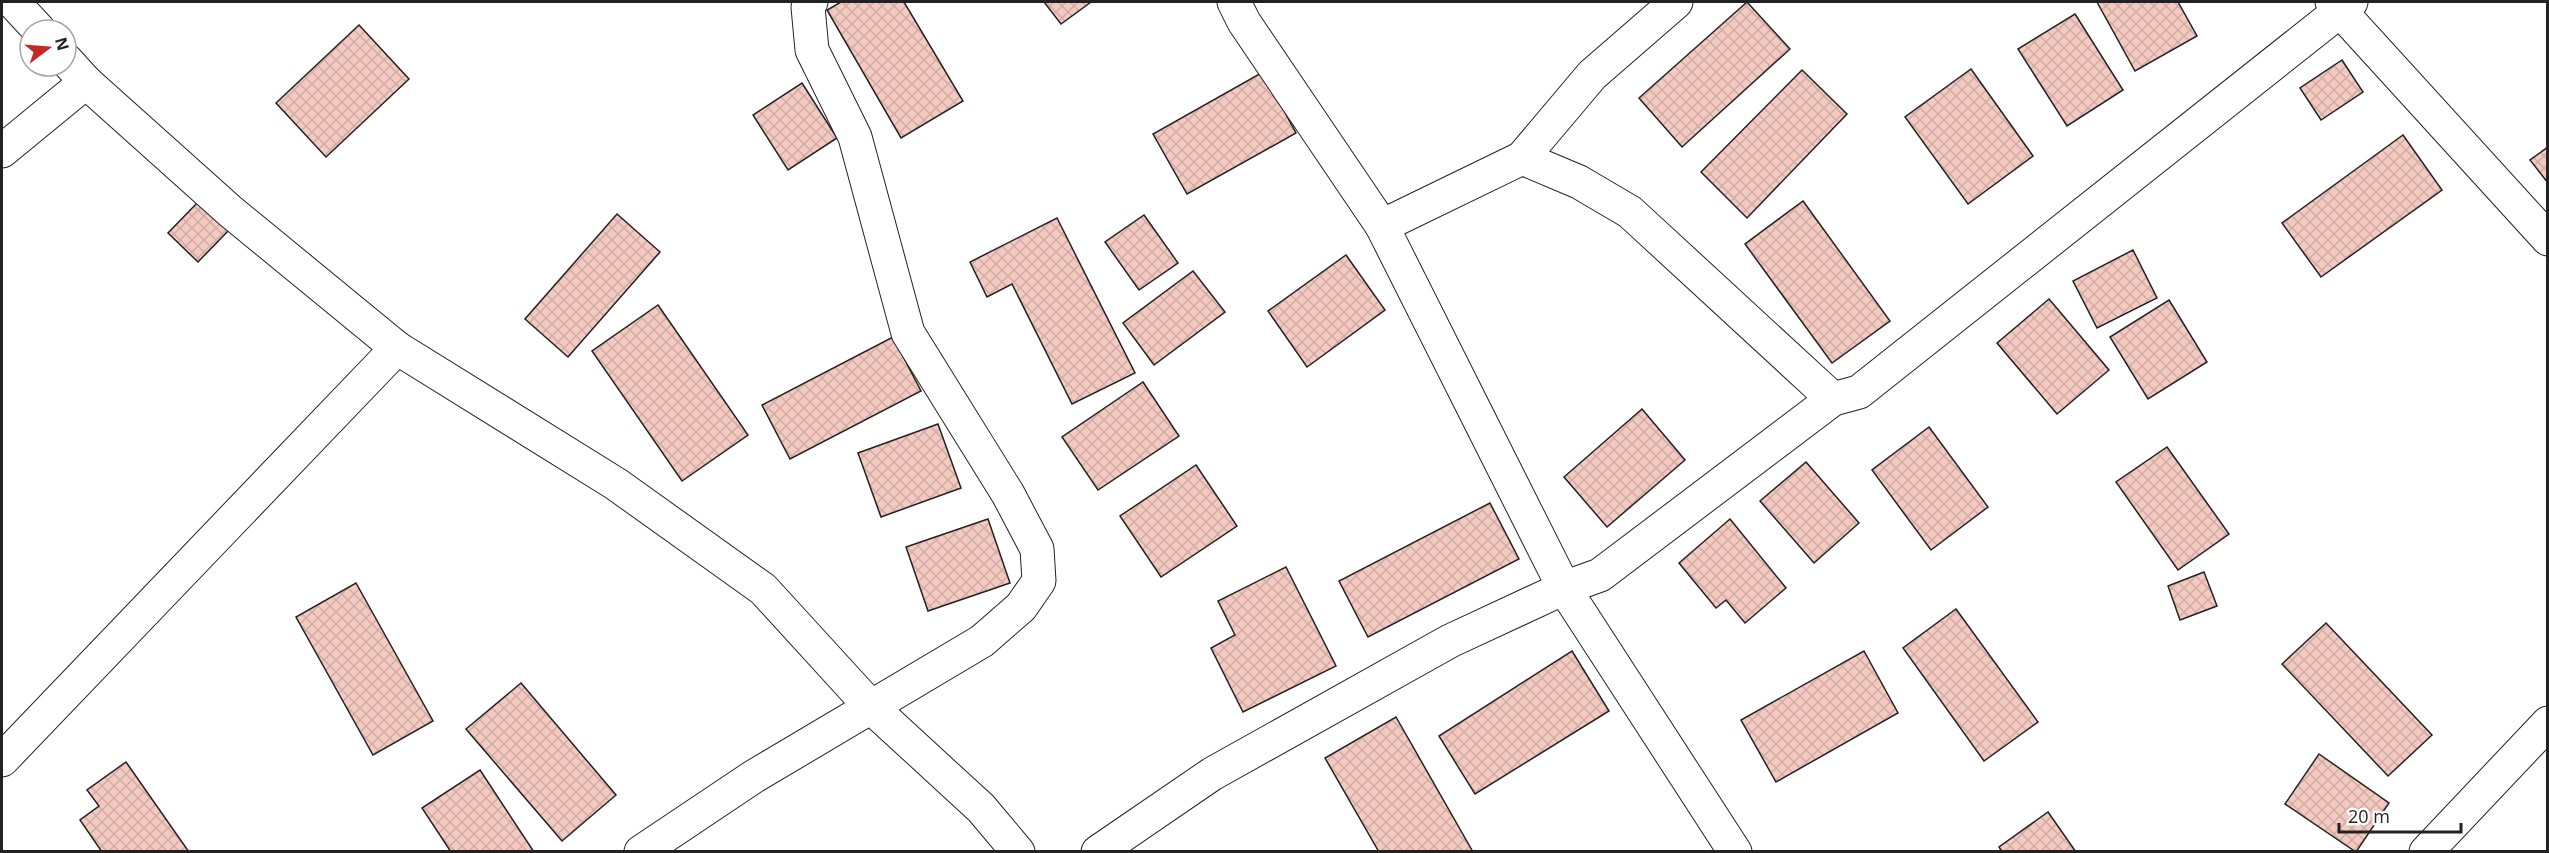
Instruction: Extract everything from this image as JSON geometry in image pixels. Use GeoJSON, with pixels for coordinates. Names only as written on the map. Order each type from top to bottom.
{"type":"FeatureCollection","features":[{"type":"Feature","properties":{"kind":"street"},"geometry":{"type":"LineString","coordinates":[[14,2],[28,18]]}},
{"type":"Feature","properties":{"kind":"street"},"geometry":{"type":"LineString","coordinates":[[641,852],[753,777],[982,641],[1022,607],[1039,581],[1037,549],[1008,494],[908,333],[855,137],[812,50],[808,7],[811,2]]}},
{"type":"Feature","properties":{"kind":"street"},"geometry":{"type":"LineString","coordinates":[[1234,2],[1244,22],[1382,226],[1564,588],[1735,852]]}},
{"type":"Feature","properties":{"kind":"street"},"geometry":{"type":"LineString","coordinates":[[1382,226],[1522,158],[1592,75],[1676,2]]}},
{"type":"Feature","properties":{"kind":"street"},"geometry":{"type":"LineString","coordinates":[[1098,852],[1212,774],[1450,641],[1564,588],[1600,575],[1833,399],[1859,392],[2340,4],[2547,239]]}},
{"type":"Feature","properties":{"kind":"street"},"geometry":{"type":"LineString","coordinates":[[78,73],[230,211],[396,348],[616,484],[763,589],[870,706],[981,808],[1018,852]]}},
{"type":"Feature","properties":{"kind":"street"},"geometry":{"type":"LineString","coordinates":[[2,151],[70,78]]}},
{"type":"Feature","properties":{"kind":"street"},"geometry":{"type":"LineString","coordinates":[[1522,158],[1579,182],[1629,212],[1833,399]]}},
{"type":"Feature","properties":{"kind":"street"},"geometry":{"type":"LineString","coordinates":[[2,760],[396,348]]}},
{"type":"Feature","properties":{"kind":"street"},"geometry":{"type":"LineString","coordinates":[[2426,852],[2547,723]]}},
{"type":"Feature","properties":{"kind":"building"},"geometry":{"type":"Polygon","coordinates":[[[841,2],[904,2],[963,101],[901,138],[827,10],[841,2]]]}},
{"type":"Feature","properties":{"kind":"building"},"geometry":{"type":"Polygon","coordinates":[[[1044,2],[1091,2],[1061,24],[1044,2]]]}},
{"type":"Feature","properties":{"kind":"building"},"geometry":{"type":"Polygon","coordinates":[[[1747,2],[1790,49],[1682,147],[1639,98],[1747,2]]]}},
{"type":"Feature","properties":{"kind":"building"},"geometry":{"type":"Polygon","coordinates":[[[2097,2],[2178,2],[2197,36],[2135,71],[2097,2]]]}},
{"type":"Feature","properties":{"kind":"building"},"geometry":{"type":"Polygon","coordinates":[[[2075,14],[2123,90],[2067,126],[2018,49],[2075,14]]]}},
{"type":"Feature","properties":{"kind":"building"},"geometry":{"type":"Polygon","coordinates":[[[359,25],[409,79],[326,157],[276,103],[359,25]]]}},
{"type":"Feature","properties":{"kind":"building"},"geometry":{"type":"Polygon","coordinates":[[[2342,60],[2363,92],[2321,120],[2300,88],[2342,60]]]}},
{"type":"Feature","properties":{"kind":"building"},"geometry":{"type":"Polygon","coordinates":[[[1971,69],[2033,156],[1968,204],[1905,117],[1971,69]]]}},
{"type":"Feature","properties":{"kind":"building"},"geometry":{"type":"Polygon","coordinates":[[[1802,70],[1847,114],[1747,218],[1701,172],[1802,70]]]}},
{"type":"Feature","properties":{"kind":"building"},"geometry":{"type":"Polygon","coordinates":[[[1263,72],[1296,133],[1187,194],[1153,134],[1263,72]]]}},
{"type":"Feature","properties":{"kind":"building"},"geometry":{"type":"Polygon","coordinates":[[[802,83],[837,138],[788,170],[753,115],[802,83]]]}},
{"type":"Feature","properties":{"kind":"building"},"geometry":{"type":"Polygon","coordinates":[[[2403,135],[2442,190],[2321,277],[2282,223],[2403,135]]]}},
{"type":"Feature","properties":{"kind":"building"},"geometry":{"type":"Polygon","coordinates":[[[2548,147],[2548,183],[2530,160],[2548,147]]]}},
{"type":"Feature","properties":{"kind":"building"},"geometry":{"type":"Polygon","coordinates":[[[199,201],[229,230],[198,262],[168,233],[199,201]]]}},
{"type":"Feature","properties":{"kind":"building"},"geometry":{"type":"Polygon","coordinates":[[[1803,201],[1890,321],[1832,363],[1745,244],[1803,201]]]}},
{"type":"Feature","properties":{"kind":"building"},"geometry":{"type":"Polygon","coordinates":[[[617,214],[660,252],[568,357],[525,319],[617,214]]]}},
{"type":"Feature","properties":{"kind":"building"},"geometry":{"type":"Polygon","coordinates":[[[1144,215],[1178,263],[1139,290],[1105,242],[1144,215]]]}},
{"type":"Feature","properties":{"kind":"building"},"geometry":{"type":"Polygon","coordinates":[[[1057,218],[1135,373],[1072,404],[1012,284],[987,297],[970,262],[1057,218]]]}},
{"type":"Feature","properties":{"kind":"building"},"geometry":{"type":"Polygon","coordinates":[[[2133,250],[2157,298],[2097,328],[2073,281],[2133,250]]]}},
{"type":"Feature","properties":{"kind":"building"},"geometry":{"type":"Polygon","coordinates":[[[1346,255],[1385,310],[1307,367],[1268,311],[1346,255]]]}},
{"type":"Feature","properties":{"kind":"building"},"geometry":{"type":"Polygon","coordinates":[[[1193,271],[1225,312],[1154,365],[1123,323],[1193,271]]]}},
{"type":"Feature","properties":{"kind":"building"},"geometry":{"type":"Polygon","coordinates":[[[2049,299],[2109,370],[2057,414],[1997,343],[2049,299]]]}},
{"type":"Feature","properties":{"kind":"building"},"geometry":{"type":"Polygon","coordinates":[[[2169,300],[2207,362],[2148,399],[2110,337],[2169,300]]]}},
{"type":"Feature","properties":{"kind":"building"},"geometry":{"type":"Polygon","coordinates":[[[658,305],[748,435],[682,481],[592,351],[658,305]]]}},
{"type":"Feature","properties":{"kind":"building"},"geometry":{"type":"Polygon","coordinates":[[[893,337],[921,391],[790,459],[762,405],[893,337]]]}},
{"type":"Feature","properties":{"kind":"building"},"geometry":{"type":"Polygon","coordinates":[[[1143,382],[1179,436],[1098,490],[1062,437],[1143,382]]]}},
{"type":"Feature","properties":{"kind":"building"},"geometry":{"type":"Polygon","coordinates":[[[1642,409],[1685,460],[1607,527],[1564,477],[1642,409]]]}},
{"type":"Feature","properties":{"kind":"building"},"geometry":{"type":"Polygon","coordinates":[[[938,424],[961,488],[881,517],[858,453],[938,424]]]}},
{"type":"Feature","properties":{"kind":"building"},"geometry":{"type":"Polygon","coordinates":[[[1929,427],[1988,507],[1931,550],[1872,470],[1929,427]]]}},
{"type":"Feature","properties":{"kind":"building"},"geometry":{"type":"Polygon","coordinates":[[[2167,447],[2229,534],[2178,570],[2116,482],[2167,447]]]}},
{"type":"Feature","properties":{"kind":"building"},"geometry":{"type":"Polygon","coordinates":[[[1806,462],[1859,523],[1814,563],[1760,501],[1806,462]]]}},
{"type":"Feature","properties":{"kind":"building"},"geometry":{"type":"Polygon","coordinates":[[[1196,465],[1237,526],[1161,577],[1120,516],[1196,465]]]}},
{"type":"Feature","properties":{"kind":"building"},"geometry":{"type":"Polygon","coordinates":[[[1490,503],[1519,559],[1368,637],[1339,581],[1490,503]]]}},
{"type":"Feature","properties":{"kind":"building"},"geometry":{"type":"Polygon","coordinates":[[[988,519],[1010,583],[928,611],[906,547],[988,519]]]}},
{"type":"Feature","properties":{"kind":"building"},"geometry":{"type":"Polygon","coordinates":[[[1730,519],[1786,588],[1745,623],[1726,600],[1716,608],[1679,563],[1730,519]]]}},
{"type":"Feature","properties":{"kind":"building"},"geometry":{"type":"Polygon","coordinates":[[[1286,567],[1336,666],[1243,712],[1211,648],[1235,635],[1218,601],[1286,567]]]}},
{"type":"Feature","properties":{"kind":"building"},"geometry":{"type":"Polygon","coordinates":[[[2204,572],[2217,606],[2180,620],[2168,586],[2204,572]]]}},
{"type":"Feature","properties":{"kind":"building"},"geometry":{"type":"Polygon","coordinates":[[[356,583],[433,721],[373,755],[296,617],[356,583]]]}},
{"type":"Feature","properties":{"kind":"building"},"geometry":{"type":"Polygon","coordinates":[[[1956,609],[2038,722],[1984,761],[1903,648],[1956,609]]]}},
{"type":"Feature","properties":{"kind":"building"},"geometry":{"type":"Polygon","coordinates":[[[2326,623],[2432,735],[2388,776],[2282,664],[2326,623]]]}},
{"type":"Feature","properties":{"kind":"building"},"geometry":{"type":"Polygon","coordinates":[[[1572,651],[1609,711],[1475,794],[1439,736],[1572,651]]]}},
{"type":"Feature","properties":{"kind":"building"},"geometry":{"type":"Polygon","coordinates":[[[1864,651],[1898,713],[1776,782],[1741,720],[1864,651]]]}},
{"type":"Feature","properties":{"kind":"building"},"geometry":{"type":"Polygon","coordinates":[[[521,683],[616,795],[562,841],[466,729],[521,683]]]}},
{"type":"Feature","properties":{"kind":"building"},"geometry":{"type":"Polygon","coordinates":[[[1396,717],[1473,852],[1379,852],[1325,758],[1396,717]]]}},
{"type":"Feature","properties":{"kind":"building"},"geometry":{"type":"Polygon","coordinates":[[[2319,754],[2389,803],[2356,852],[2285,804],[2319,754]]]}},
{"type":"Feature","properties":{"kind":"building"},"geometry":{"type":"Polygon","coordinates":[[[126,762],[189,852],[102,852],[80,820],[99,806],[87,790],[126,762]]]}},
{"type":"Feature","properties":{"kind":"building"},"geometry":{"type":"Polygon","coordinates":[[[480,770],[534,852],[451,852],[422,808],[480,770]]]}},
{"type":"Feature","properties":{"kind":"building"},"geometry":{"type":"Polygon","coordinates":[[[2048,812],[2076,852],[2002,852],[1999,847],[2048,812]]]}}]}
